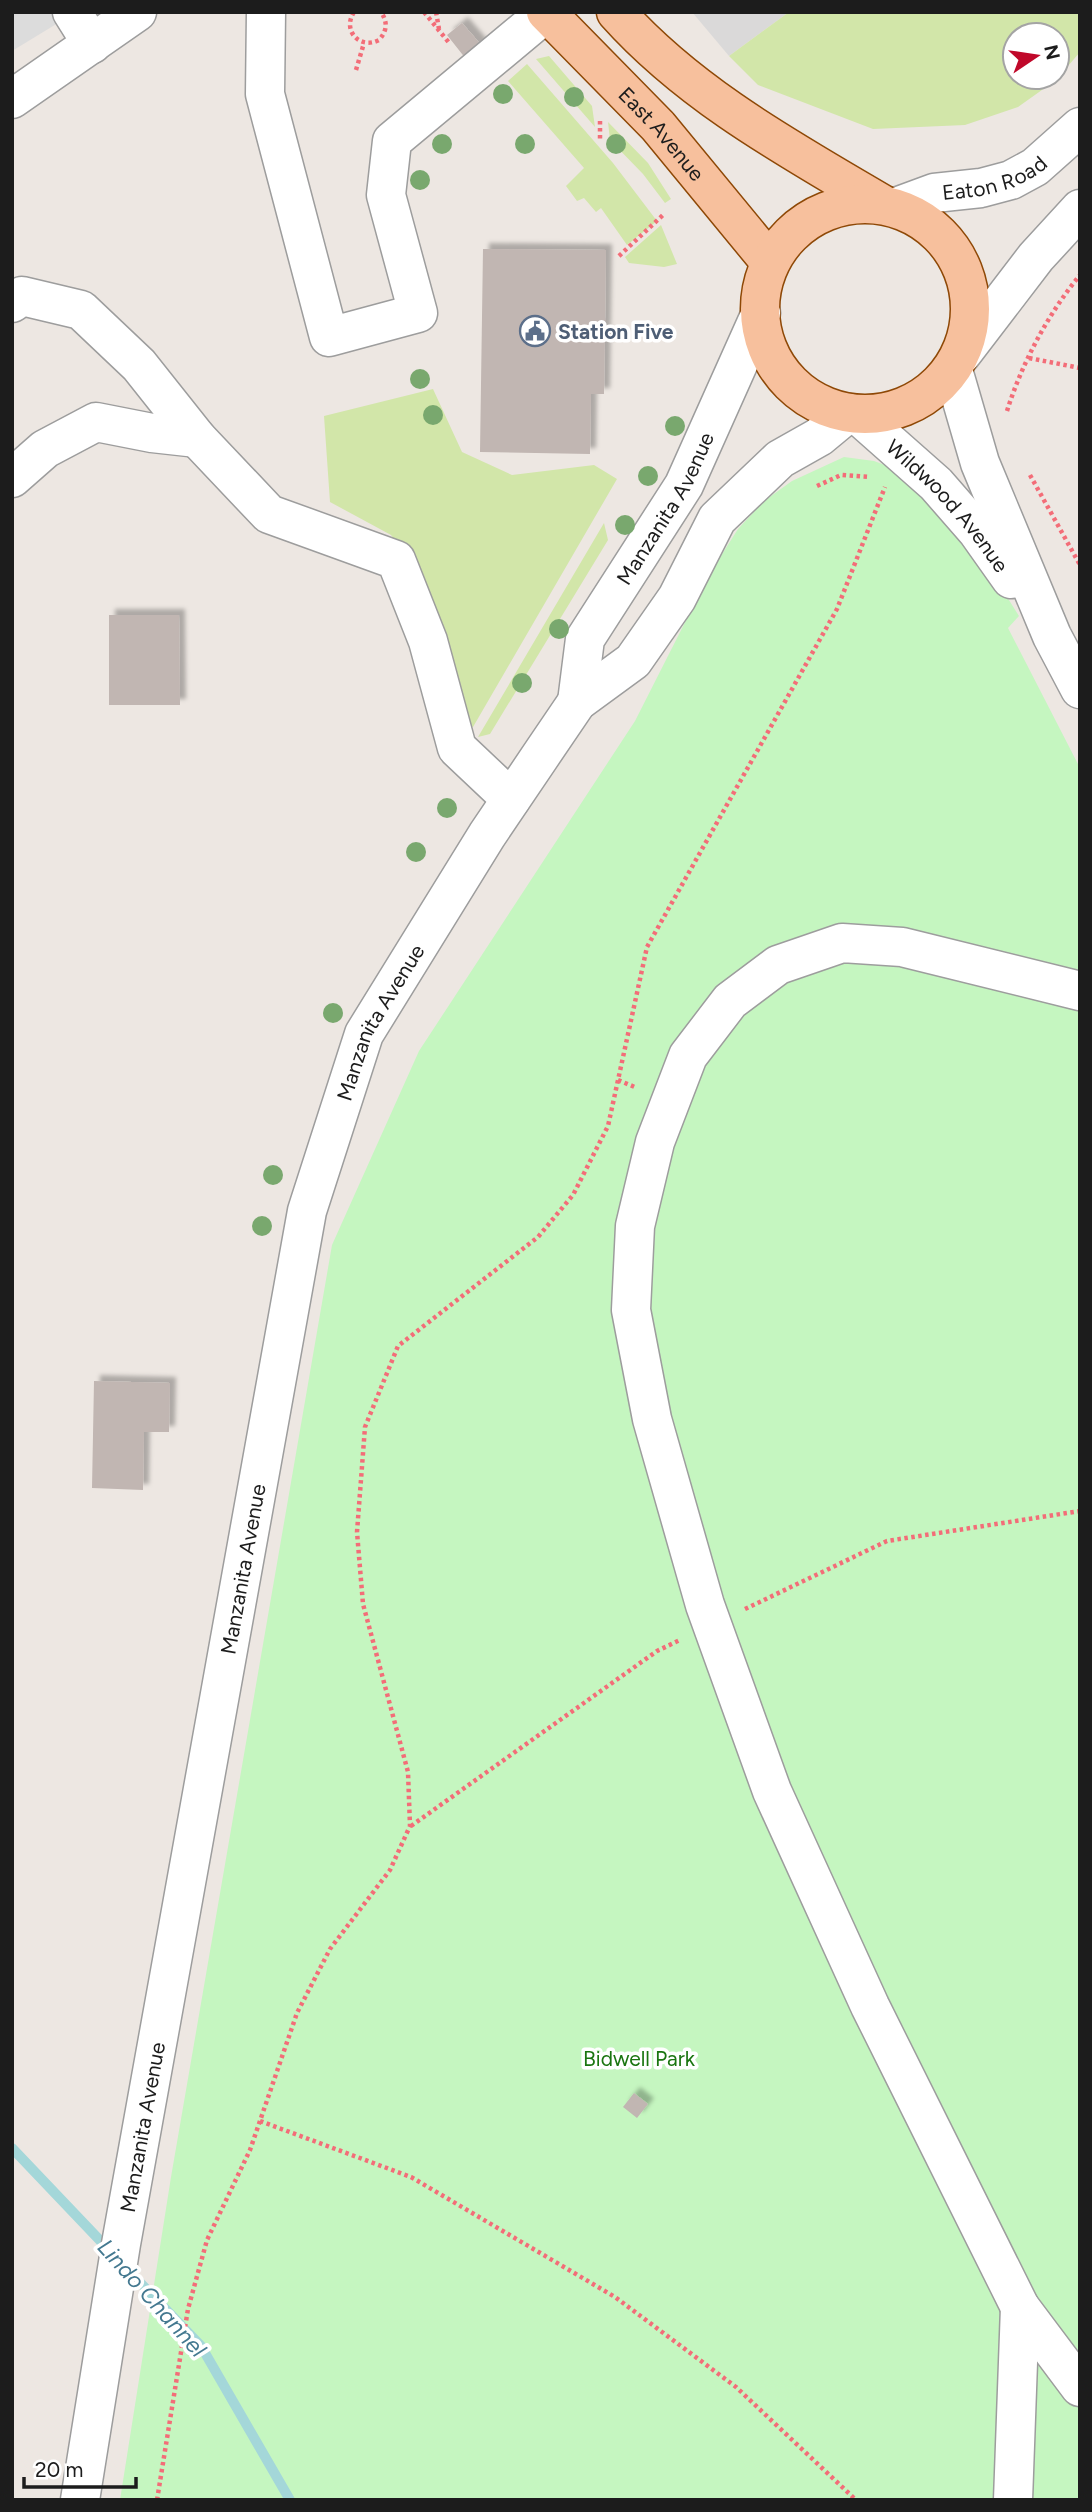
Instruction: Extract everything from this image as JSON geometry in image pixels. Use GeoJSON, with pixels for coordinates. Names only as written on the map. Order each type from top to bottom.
{"type":"FeatureCollection","features":[{"type":"Feature","properties":{"kind":"main road","name":"East Avenue"},"geometry":{"type":"LineString","coordinates":[[547,12],[658,127],[770,262]]}},
{"type":"Feature","properties":{"kind":"main road"},"geometry":{"type":"LineString","coordinates":[[616,12],[631,30],[698,89],[771,138],[891,206],[929,224],[953,250],[968,283],[971,320],[957,362],[934,390],[911,405],[886,414],[853,414],[833,410],[810,400],[790,384],[771,357],[760,326],[761,293],[770,262],[787,237],[810,218],[837,206],[866,203],[891,206]]}},
{"type":"Feature","properties":{"kind":"street"},"geometry":{"type":"LineString","coordinates":[[12,99],[82,28],[137,12]]}},
{"type":"Feature","properties":{"kind":"street"},"geometry":{"type":"LineString","coordinates":[[266,12],[265,94],[328,337],[418,313],[386,195],[392,141],[547,12]]}},
{"type":"Feature","properties":{"kind":"street","name":"Eaton Road"},"geometry":{"type":"LineString","coordinates":[[891,206],[933,193],[981,188],[1011,180],[1035,167],[1080,127]]}},
{"type":"Feature","properties":{"kind":"street"},"geometry":{"type":"LineString","coordinates":[[957,362],[1035,257],[1080,209]]}},
{"type":"Feature","properties":{"kind":"street"},"geometry":{"type":"LineString","coordinates":[[12,303],[22,296],[82,310],[139,365],[197,438],[269,513],[396,559],[428,641],[457,748],[511,799]]}},
{"type":"Feature","properties":{"kind":"street","name":"Manzanita Avenue"},"geometry":{"type":"LineString","coordinates":[[577,702],[585,639],[684,485],[761,313]]}},
{"type":"Feature","properties":{"kind":"street","name":"Wildwood Avenue"},"geometry":{"type":"LineString","coordinates":[[957,362],[980,463],[1052,636],[1080,689]]}},
{"type":"Feature","properties":{"kind":"street","name":"Wildwood Avenue"},"geometry":{"type":"LineString","coordinates":[[853,414],[936,485],[977,531],[1052,636]]}},
{"type":"Feature","properties":{"kind":"street","name":"Manzanita Avenue"},"geometry":{"type":"LineString","coordinates":[[81,2490],[121,2244],[307,1211],[364,1034],[511,799],[577,702],[633,661],[677,598],[717,519],[780,459],[853,414]]}},
{"type":"Feature","properties":{"kind":"street"},"geometry":{"type":"LineString","coordinates":[[12,478],[45,449],[96,422],[152,433],[197,438]]}},
{"type":"Feature","properties":{"kind":"street"},"geometry":{"type":"LineString","coordinates":[[1080,991],[902,947],[842,943],[778,965],[730,1001],[688,1056],[652,1154],[635,1226],[631,1310],[652,1419],[705,1605],[772,1791],[870,2006],[1020,2307],[1080,2387]]}},
{"type":"Feature","properties":{"kind":"street"},"geometry":{"type":"LineString","coordinates":[[1013,2500],[1020,2307]]}},
{"type":"Feature","properties":{"kind":"path"},"geometry":{"type":"LineString","coordinates":[[354,12],[350,28],[355,38],[364,43],[373,43],[383,36],[386,23],[381,12]]}},
{"type":"Feature","properties":{"kind":"path"},"geometry":{"type":"LineString","coordinates":[[424,12],[454,49]]}},
{"type":"Feature","properties":{"kind":"path"},"geometry":{"type":"LineString","coordinates":[[436,12],[440,31]]}},
{"type":"Feature","properties":{"kind":"path"},"geometry":{"type":"LineString","coordinates":[[356,70],[364,43]]}},
{"type":"Feature","properties":{"kind":"path"},"geometry":{"type":"LineString","coordinates":[[600,114],[600,141]]}},
{"type":"Feature","properties":{"kind":"path"},"geometry":{"type":"LineString","coordinates":[[619,256],[663,215]]}},
{"type":"Feature","properties":{"kind":"path"},"geometry":{"type":"LineString","coordinates":[[1006,413],[1015,385],[1060,298],[1080,275]]}},
{"type":"Feature","properties":{"kind":"path"},"geometry":{"type":"LineString","coordinates":[[1029,358],[1080,368]]}},
{"type":"Feature","properties":{"kind":"path"},"geometry":{"type":"LineString","coordinates":[[1027,470],[1080,565]]}},
{"type":"Feature","properties":{"kind":"path"},"geometry":{"type":"LineString","coordinates":[[811,488],[841,475],[878,478],[915,503],[936,485]]}},
{"type":"Feature","properties":{"kind":"path"},"geometry":{"type":"LineString","coordinates":[[157,2500],[188,2309],[207,2240],[250,2150],[297,2013],[330,1949],[390,1870],[410,1826],[408,1772],[363,1604],[357,1532],[365,1427],[398,1346],[538,1237],[573,1195],[608,1126],[647,947],[837,609],[887,484]]}},
{"type":"Feature","properties":{"kind":"path"},"geometry":{"type":"LineString","coordinates":[[260,2121],[411,2177],[615,2297],[736,2387],[856,2500]]}},
{"type":"Feature","properties":{"kind":"shaded area"},"geometry":{"type":"Polygon","coordinates":[[[12,12],[51,12],[58,23],[12,51],[12,12]]]}},
{"type":"Feature","properties":{"kind":"shaded area"},"geometry":{"type":"Polygon","coordinates":[[[692,12],[789,12],[729,56],[692,12]]]}},
{"type":"Feature","properties":{"kind":"green space"},"geometry":{"type":"Polygon","coordinates":[[[789,12],[1080,12],[1080,52],[1071,62],[1071,21],[1001,21],[1001,91],[1041,91],[1018,107],[965,125],[873,129],[758,85],[729,56],[789,12]]]}},
{"type":"Feature","properties":{"kind":"green space"},"geometry":{"type":"Polygon","coordinates":[[[549,56],[592,106],[595,127],[536,59],[549,56]]]}},
{"type":"Feature","properties":{"kind":"green space"},"geometry":{"type":"Polygon","coordinates":[[[527,64],[613,163],[657,221],[627,245],[601,208],[596,212],[584,198],[577,201],[566,186],[584,168],[508,81],[527,64]]]}},
{"type":"Feature","properties":{"kind":"green space"},"geometry":{"type":"Polygon","coordinates":[[[608,122],[648,163],[671,199],[665,203],[643,174],[610,140],[608,122]]]}},
{"type":"Feature","properties":{"kind":"green space"},"geometry":{"type":"Polygon","coordinates":[[[661,225],[677,264],[664,267],[629,263],[625,257],[661,225]]]}},
{"type":"Feature","properties":{"kind":"green space"},"geometry":{"type":"Polygon","coordinates":[[[433,389],[462,452],[512,475],[594,465],[617,479],[473,727],[462,722],[425,581],[391,535],[330,502],[324,416],[433,389]]]}},
{"type":"Feature","properties":{"kind":"green space","name":"Bidwell Park"},"geometry":{"type":"Polygon","coordinates":[[[844,457],[874,461],[909,474],[974,544],[1019,616],[1008,628],[1080,768],[1080,2500],[120,2500],[171,2177],[332,1245],[419,1051],[635,721],[710,573],[738,529],[764,501],[792,481],[844,457]]]}},
{"type":"Feature","properties":{"kind":"green space"},"geometry":{"type":"Polygon","coordinates":[[[604,523],[608,540],[490,734],[478,737],[604,523]]]}},
{"type":"Feature","properties":{"kind":"building"},"geometry":{"type":"Polygon","coordinates":[[[462,23],[482,46],[466,59],[447,35],[462,23]]]}},
{"type":"Feature","properties":{"kind":"building"},"geometry":{"type":"Polygon","coordinates":[[[483,249],[606,250],[604,394],[591,394],[590,454],[480,452],[483,249]]]}},
{"type":"Feature","properties":{"kind":"building"},"geometry":{"type":"Polygon","coordinates":[[[109,615],[179,615],[180,705],[109,705],[109,615]]]}},
{"type":"Feature","properties":{"kind":"building"},"geometry":{"type":"Polygon","coordinates":[[[94,1381],[170,1383],[169,1432],[144,1432],[143,1490],[92,1488],[94,1381]]]}},
{"type":"Feature","properties":{"kind":"building"},"geometry":{"type":"Polygon","coordinates":[[[634,2093],[648,2104],[637,2118],[623,2107],[634,2093]]]}},
{"type":"Feature","properties":{"kind":"waterway","name":"Lindo Channel"},"geometry":{"type":"LineString","coordinates":[[12,2148],[111,2252]]}},
{"type":"Feature","properties":{"kind":"waterway","name":"Lindo Channel"},"geometry":{"type":"LineString","coordinates":[[127,2269],[201,2346],[290,2500]]}},
{"type":"Feature","properties":{"kind":"place","name":"Station Five"},"geometry":{"type":"Point","coordinates":[535,331]}}]}
